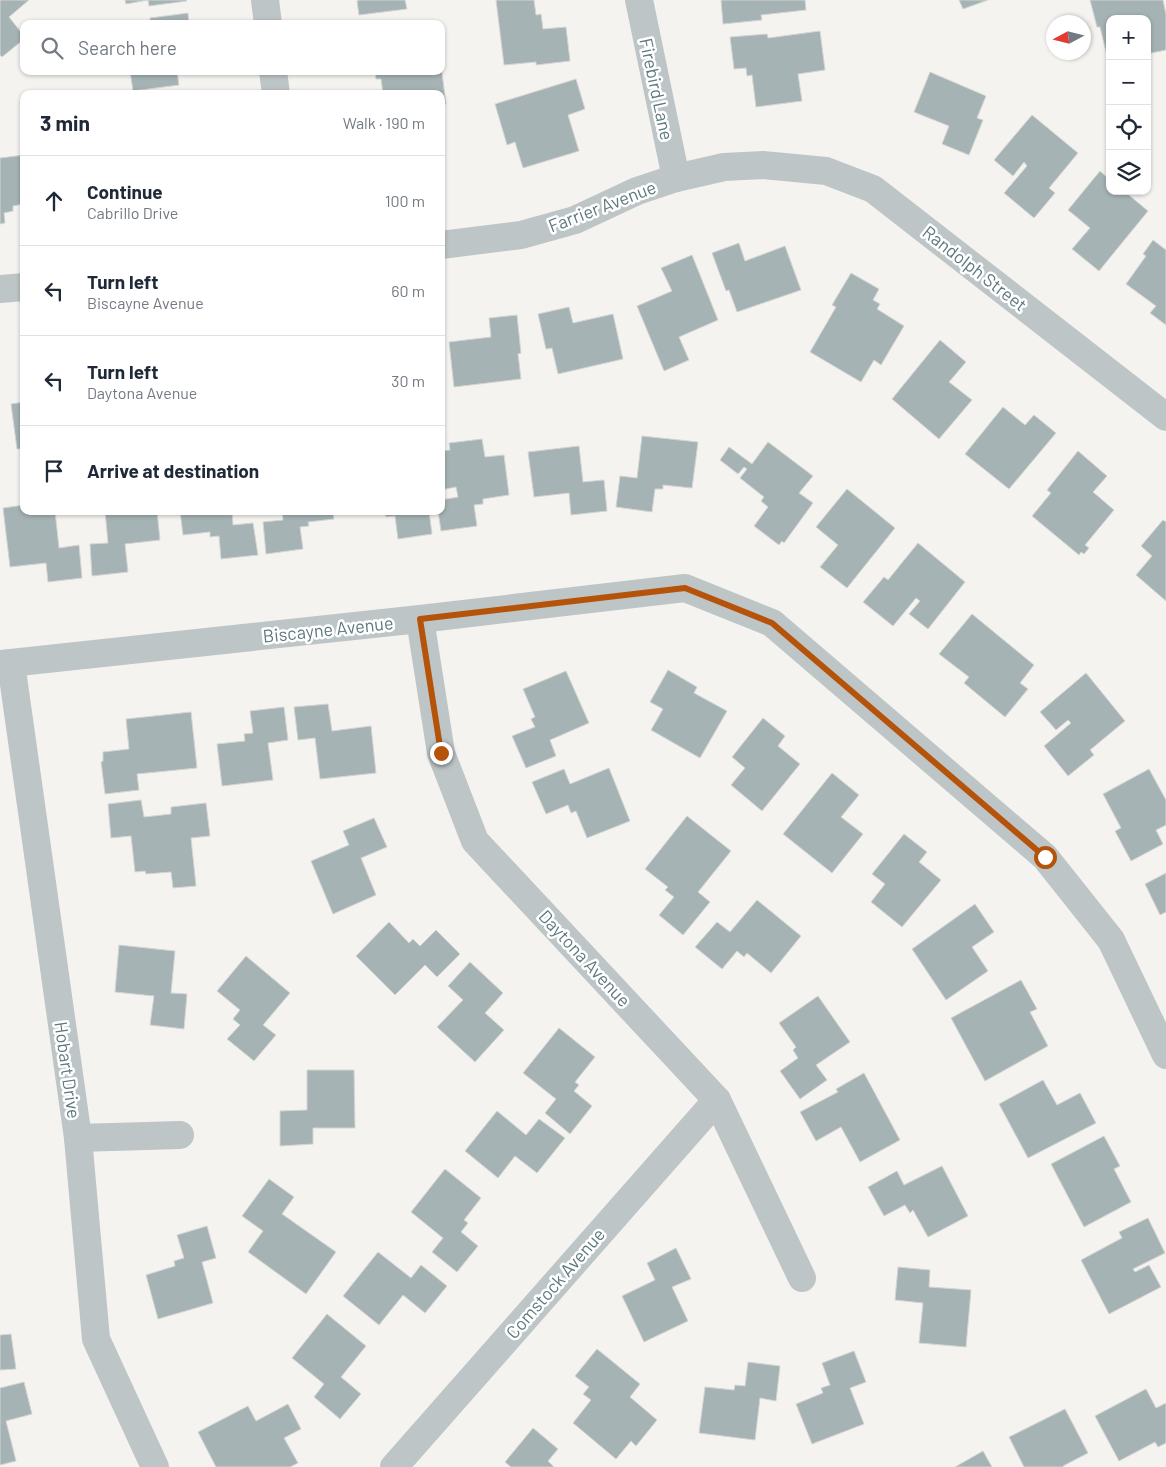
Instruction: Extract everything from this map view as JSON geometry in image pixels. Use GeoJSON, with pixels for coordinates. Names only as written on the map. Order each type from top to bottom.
{"type":"FeatureCollection","features":[{"type":"Feature","properties":{"kind":"street"},"geometry":{"type":"LineString","coordinates":[[265,0],[268,20]]}},
{"type":"Feature","properties":{"kind":"street","name":"Firebird Lane"},"geometry":{"type":"LineString","coordinates":[[639,0],[676,178]]}},
{"type":"Feature","properties":{"kind":"street"},"geometry":{"type":"LineString","coordinates":[[274,75],[275,90]]}},
{"type":"Feature","properties":{"kind":"street","name":"Farrier Avenue"},"geometry":{"type":"LineString","coordinates":[[445,244],[521,235],[575,220],[637,191],[676,178],[724,167],[762,165]]}},
{"type":"Feature","properties":{"kind":"street","name":"Randolph Street"},"geometry":{"type":"LineString","coordinates":[[762,165],[826,171],[873,189],[1166,417]]}},
{"type":"Feature","properties":{"kind":"street"},"geometry":{"type":"LineString","coordinates":[[0,289],[20,287]]}},
{"type":"Feature","properties":{"kind":"street","name":"Biscayne Avenue"},"geometry":{"type":"LineString","coordinates":[[6,663],[420,619],[685,588],[772,623],[1045,857],[1111,940],[1166,1055]]}},
{"type":"Feature","properties":{"kind":"street","name":"Daytona Avenue"},"geometry":{"type":"LineString","coordinates":[[420,619],[441,753],[475,841],[717,1100],[802,1278]]}},
{"type":"Feature","properties":{"kind":"street","name":"Hobart Drive"},"geometry":{"type":"LineString","coordinates":[[6,663],[78,1138],[96,1339],[155,1467]]}},
{"type":"Feature","properties":{"kind":"street","name":"Comstock Avenue"},"geometry":{"type":"LineString","coordinates":[[394,1467],[717,1100]]}},
{"type":"Feature","properties":{"kind":"street"},"geometry":{"type":"LineString","coordinates":[[78,1138],[180,1135]]}},
{"type":"Feature","properties":{"kind":"building"},"geometry":{"type":"Polygon","coordinates":[[[0,0],[29,0],[9,17],[20,31],[20,42],[2,57],[0,55],[0,0]]]}},
{"type":"Feature","properties":{"kind":"building"},"geometry":{"type":"Polygon","coordinates":[[[125,0],[148,0],[126,4],[125,0]]]}},
{"type":"Feature","properties":{"kind":"building"},"geometry":{"type":"Polygon","coordinates":[[[148,0],[186,0],[187,1],[149,6],[148,0]]]}},
{"type":"Feature","properties":{"kind":"building"},"geometry":{"type":"Polygon","coordinates":[[[405,0],[407,9],[359,15],[357,1],[405,0]]]}},
{"type":"Feature","properties":{"kind":"building"},"geometry":{"type":"Polygon","coordinates":[[[496,0],[534,0],[536,15],[541,14],[543,29],[566,27],[570,61],[536,65],[536,62],[504,65],[496,0]]]}},
{"type":"Feature","properties":{"kind":"building"},"geometry":{"type":"Polygon","coordinates":[[[721,0],[805,0],[806,10],[761,15],[762,20],[723,24],[721,0]]]}},
{"type":"Feature","properties":{"kind":"building"},"geometry":{"type":"Polygon","coordinates":[[[959,0],[988,0],[963,9],[959,0]]]}},
{"type":"Feature","properties":{"kind":"building"},"geometry":{"type":"Polygon","coordinates":[[[1090,0],[1163,0],[1166,14],[1166,50],[1151,53],[1151,15],[1106,15],[1106,52],[1100,27],[1097,27],[1090,0]]]}},
{"type":"Feature","properties":{"kind":"building"},"geometry":{"type":"Polygon","coordinates":[[[188,13],[189,20],[150,20],[150,18],[188,13]]]}},
{"type":"Feature","properties":{"kind":"building"},"geometry":{"type":"Polygon","coordinates":[[[820,31],[825,70],[798,74],[802,101],[756,107],[752,75],[747,76],[746,68],[734,69],[730,37],[767,34],[768,38],[820,31]]]}},
{"type":"Feature","properties":{"kind":"building"},"geometry":{"type":"Polygon","coordinates":[[[930,72],[986,96],[977,118],[983,120],[969,155],[942,144],[949,126],[914,112],[930,72]]]}},
{"type":"Feature","properties":{"kind":"building"},"geometry":{"type":"Polygon","coordinates":[[[131,75],[178,75],[179,85],[133,90],[131,75]]]}},
{"type":"Feature","properties":{"kind":"building"},"geometry":{"type":"Polygon","coordinates":[[[376,75],[442,75],[444,90],[382,90],[381,79],[376,79],[376,75]]]}},
{"type":"Feature","properties":{"kind":"building"},"geometry":{"type":"Polygon","coordinates":[[[576,79],[585,109],[568,115],[579,151],[523,168],[515,142],[507,145],[495,104],[576,79]]]}},
{"type":"Feature","properties":{"kind":"building"},"geometry":{"type":"Polygon","coordinates":[[[1032,115],[1078,153],[1049,188],[1055,193],[1034,218],[1004,193],[1027,166],[1024,162],[1013,176],[994,160],[1032,115]]]}},
{"type":"Feature","properties":{"kind":"building"},"geometry":{"type":"Polygon","coordinates":[[[20,156],[20,205],[13,206],[13,211],[4,213],[5,223],[0,224],[0,158],[20,156]]]}},
{"type":"Feature","properties":{"kind":"building"},"geometry":{"type":"Polygon","coordinates":[[[1100,171],[1106,176],[1106,195],[1129,195],[1148,211],[1099,271],[1072,249],[1090,228],[1068,210],[1100,171]]]}},
{"type":"Feature","properties":{"kind":"building"},"geometry":{"type":"Polygon","coordinates":[[[1153,240],[1166,250],[1166,325],[1150,313],[1156,306],[1126,284],[1146,256],[1143,254],[1153,240]]]}},
{"type":"Feature","properties":{"kind":"building"},"geometry":{"type":"Polygon","coordinates":[[[739,243],[745,261],[785,246],[801,290],[737,312],[729,290],[726,291],[712,253],[739,243]]]}},
{"type":"Feature","properties":{"kind":"building"},"geometry":{"type":"Polygon","coordinates":[[[692,255],[718,320],[679,337],[689,360],[664,371],[637,306],[672,291],[661,268],[692,255]]]}},
{"type":"Feature","properties":{"kind":"building"},"geometry":{"type":"Polygon","coordinates":[[[851,273],[879,289],[873,300],[880,304],[877,309],[904,326],[881,365],[874,360],[861,382],[810,352],[836,307],[832,305],[851,273]]]}},
{"type":"Feature","properties":{"kind":"building"},"geometry":{"type":"Polygon","coordinates":[[[569,307],[573,323],[613,314],[623,359],[558,374],[552,348],[546,349],[538,314],[569,307]]]}},
{"type":"Feature","properties":{"kind":"building"},"geometry":{"type":"Polygon","coordinates":[[[517,315],[521,353],[518,354],[521,379],[454,387],[449,342],[491,337],[489,318],[517,315]]]}},
{"type":"Feature","properties":{"kind":"building"},"geometry":{"type":"Polygon","coordinates":[[[940,340],[966,362],[949,382],[972,400],[939,439],[892,399],[940,340]]]}},
{"type":"Feature","properties":{"kind":"building"},"geometry":{"type":"Polygon","coordinates":[[[20,403],[20,449],[17,449],[11,404],[20,403]]]}},
{"type":"Feature","properties":{"kind":"building"},"geometry":{"type":"Polygon","coordinates":[[[1003,407],[1025,425],[1034,415],[1056,433],[1009,489],[965,454],[1003,407]]]}},
{"type":"Feature","properties":{"kind":"building"},"geometry":{"type":"Polygon","coordinates":[[[642,436],[698,442],[692,488],[663,485],[663,489],[655,489],[652,512],[616,507],[620,476],[637,478],[642,436]]]}},
{"type":"Feature","properties":{"kind":"building"},"geometry":{"type":"Polygon","coordinates":[[[482,439],[485,457],[504,455],[509,495],[483,499],[483,504],[474,505],[477,526],[441,531],[439,515],[445,515],[445,499],[458,497],[456,487],[445,489],[445,451],[450,450],[449,443],[482,439]]]}},
{"type":"Feature","properties":{"kind":"building"},"geometry":{"type":"Polygon","coordinates":[[[768,442],[813,476],[799,493],[813,503],[784,543],[782,541],[779,545],[754,526],[768,507],[761,501],[764,497],[740,478],[747,469],[744,467],[738,474],[720,460],[729,447],[752,464],[768,442]]]}},
{"type":"Feature","properties":{"kind":"building"},"geometry":{"type":"Polygon","coordinates":[[[579,446],[583,482],[604,480],[607,511],[571,515],[569,493],[534,497],[528,452],[579,446]]]}},
{"type":"Feature","properties":{"kind":"building"},"geometry":{"type":"Polygon","coordinates":[[[1078,451],[1107,476],[1093,492],[1114,510],[1085,545],[1089,548],[1084,554],[1081,552],[1079,555],[1032,516],[1051,493],[1047,490],[1078,451]]]}},
{"type":"Feature","properties":{"kind":"building"},"geometry":{"type":"Polygon","coordinates":[[[847,489],[895,528],[847,588],[820,567],[838,545],[816,527],[847,489]]]}},
{"type":"Feature","properties":{"kind":"building"},"geometry":{"type":"Polygon","coordinates":[[[20,506],[20,515],[55,515],[59,548],[79,545],[82,578],[48,582],[46,563],[10,567],[3,508],[20,506]]]}},
{"type":"Feature","properties":{"kind":"building"},"geometry":{"type":"Polygon","coordinates":[[[105,515],[157,515],[160,540],[125,544],[128,572],[92,576],[90,544],[108,543],[105,515]]]}},
{"type":"Feature","properties":{"kind":"building"},"geometry":{"type":"Polygon","coordinates":[[[180,515],[232,515],[233,525],[253,523],[258,555],[221,559],[219,536],[210,537],[210,532],[183,535],[180,515]]]}},
{"type":"Feature","properties":{"kind":"building"},"geometry":{"type":"Polygon","coordinates":[[[282,515],[334,515],[334,519],[308,522],[309,526],[300,527],[303,549],[266,554],[263,522],[283,520],[282,515]]]}},
{"type":"Feature","properties":{"kind":"building"},"geometry":{"type":"Polygon","coordinates":[[[386,515],[430,515],[432,534],[398,539],[395,516],[386,517],[386,515]]]}},
{"type":"Feature","properties":{"kind":"building"},"geometry":{"type":"Polygon","coordinates":[[[1163,520],[1166,522],[1166,601],[1136,575],[1152,556],[1141,546],[1163,520]]]}},
{"type":"Feature","properties":{"kind":"building"},"geometry":{"type":"Polygon","coordinates":[[[918,543],[965,582],[928,629],[909,614],[920,601],[916,598],[893,626],[863,602],[884,577],[888,580],[918,543]]]}},
{"type":"Feature","properties":{"kind":"building"},"geometry":{"type":"Polygon","coordinates":[[[972,614],[1034,665],[1020,683],[1028,689],[1005,717],[964,683],[969,677],[939,654],[972,614]]]}},
{"type":"Feature","properties":{"kind":"building"},"geometry":{"type":"Polygon","coordinates":[[[668,670],[697,687],[694,693],[727,711],[700,758],[651,730],[663,709],[650,702],[668,670]]]}},
{"type":"Feature","properties":{"kind":"building"},"geometry":{"type":"Polygon","coordinates":[[[566,671],[589,723],[550,740],[556,756],[526,768],[512,736],[535,727],[531,719],[535,717],[523,689],[566,671]]]}},
{"type":"Feature","properties":{"kind":"building"},"geometry":{"type":"Polygon","coordinates":[[[1086,673],[1125,721],[1090,750],[1094,755],[1068,776],[1044,746],[1071,723],[1068,720],[1056,730],[1040,712],[1086,673]]]}},
{"type":"Feature","properties":{"kind":"building"},"geometry":{"type":"Polygon","coordinates":[[[328,704],[332,731],[371,726],[376,773],[320,779],[315,738],[298,740],[294,707],[328,704]]]}},
{"type":"Feature","properties":{"kind":"building"},"geometry":{"type":"Polygon","coordinates":[[[284,707],[288,740],[268,743],[273,780],[222,786],[217,744],[245,741],[244,734],[253,733],[250,711],[284,707]]]}},
{"type":"Feature","properties":{"kind":"building"},"geometry":{"type":"Polygon","coordinates":[[[191,712],[197,768],[137,774],[139,790],[105,794],[101,762],[103,761],[103,752],[129,749],[126,719],[191,712]]]}},
{"type":"Feature","properties":{"kind":"building"},"geometry":{"type":"Polygon","coordinates":[[[763,718],[785,736],[778,746],[800,764],[762,811],[731,785],[745,768],[732,757],[763,718]]]}},
{"type":"Feature","properties":{"kind":"building"},"geometry":{"type":"Polygon","coordinates":[[[609,768],[630,821],[587,838],[576,811],[571,813],[568,805],[546,814],[532,782],[564,769],[570,784],[609,768]]]}},
{"type":"Feature","properties":{"kind":"building"},"geometry":{"type":"Polygon","coordinates":[[[1149,769],[1166,800],[1166,825],[1156,830],[1163,844],[1131,861],[1115,831],[1121,828],[1103,794],[1149,769]]]}},
{"type":"Feature","properties":{"kind":"building"},"geometry":{"type":"Polygon","coordinates":[[[832,773],[859,795],[841,817],[863,834],[832,873],[783,834],[832,773]]]}},
{"type":"Feature","properties":{"kind":"building"},"geometry":{"type":"Polygon","coordinates":[[[141,800],[144,817],[171,814],[171,807],[206,803],[210,836],[191,838],[196,886],[173,888],[171,872],[146,874],[145,871],[135,872],[131,836],[111,838],[108,804],[141,800]]]}},
{"type":"Feature","properties":{"kind":"building"},"geometry":{"type":"Polygon","coordinates":[[[687,816],[731,851],[698,892],[710,902],[683,935],[659,915],[674,897],[665,890],[668,887],[645,869],[687,816]]]}},
{"type":"Feature","properties":{"kind":"building"},"geometry":{"type":"Polygon","coordinates":[[[374,818],[387,847],[361,858],[376,895],[333,914],[311,861],[349,845],[343,831],[374,818]]]}},
{"type":"Feature","properties":{"kind":"building"},"geometry":{"type":"Polygon","coordinates":[[[904,834],[927,852],[919,862],[941,880],[902,927],[871,902],[885,884],[872,874],[904,834]]]}},
{"type":"Feature","properties":{"kind":"building"},"geometry":{"type":"Polygon","coordinates":[[[1166,873],[1166,912],[1160,915],[1145,884],[1166,873]]]}},
{"type":"Feature","properties":{"kind":"building"},"geometry":{"type":"Polygon","coordinates":[[[757,900],[801,936],[771,973],[747,953],[744,957],[737,951],[722,969],[695,947],[717,922],[730,932],[757,900]]]}},
{"type":"Feature","properties":{"kind":"building"},"geometry":{"type":"Polygon","coordinates":[[[975,904],[994,932],[972,947],[988,971],[946,1000],[912,949],[975,904]]]}},
{"type":"Feature","properties":{"kind":"building"},"geometry":{"type":"Polygon","coordinates":[[[389,922],[409,943],[413,939],[420,946],[436,930],[460,954],[437,977],[425,965],[395,995],[356,956],[389,922]]]}},
{"type":"Feature","properties":{"kind":"building"},"geometry":{"type":"Polygon","coordinates":[[[119,945],[175,951],[171,993],[187,994],[184,1029],[150,1025],[154,996],[115,992],[119,945]]]}},
{"type":"Feature","properties":{"kind":"building"},"geometry":{"type":"Polygon","coordinates":[[[246,956],[290,993],[263,1025],[276,1035],[254,1061],[227,1039],[240,1025],[233,1019],[240,1010],[217,991],[246,956]]]}},
{"type":"Feature","properties":{"kind":"building"},"geometry":{"type":"Polygon","coordinates":[[[470,962],[503,993],[485,1013],[504,1030],[475,1062],[437,1027],[463,1000],[448,986],[470,962]]]}},
{"type":"Feature","properties":{"kind":"building"},"geometry":{"type":"Polygon","coordinates":[[[1021,980],[1037,1009],[1030,1012],[1048,1046],[985,1081],[951,1018],[1021,980]]]}},
{"type":"Feature","properties":{"kind":"building"},"geometry":{"type":"Polygon","coordinates":[[[818,996],[850,1042],[816,1065],[827,1080],[800,1099],[780,1071],[798,1058],[793,1050],[796,1047],[779,1023],[818,996]]]}},
{"type":"Feature","properties":{"kind":"building"},"geometry":{"type":"Polygon","coordinates":[[[559,1028],[595,1057],[575,1082],[579,1085],[574,1091],[592,1106],[570,1134],[545,1113],[556,1099],[523,1073],[559,1028]]]}},
{"type":"Feature","properties":{"kind":"building"},"geometry":{"type":"Polygon","coordinates":[[[307,1070],[354,1070],[355,1128],[313,1128],[313,1144],[280,1146],[280,1111],[307,1110],[307,1070]]]}},
{"type":"Feature","properties":{"kind":"building"},"geometry":{"type":"Polygon","coordinates":[[[864,1073],[900,1140],[860,1162],[841,1127],[816,1141],[800,1112],[838,1092],[836,1089],[864,1073]]]}},
{"type":"Feature","properties":{"kind":"building"},"geometry":{"type":"Polygon","coordinates":[[[1043,1080],[1057,1105],[1080,1093],[1096,1123],[1028,1158],[999,1104],[1043,1080]]]}},
{"type":"Feature","properties":{"kind":"building"},"geometry":{"type":"Polygon","coordinates":[[[497,1111],[526,1135],[539,1119],[565,1138],[537,1173],[515,1156],[498,1178],[465,1151],[497,1111]]]}},
{"type":"Feature","properties":{"kind":"building"},"geometry":{"type":"Polygon","coordinates":[[[1104,1136],[1120,1166],[1114,1169],[1131,1202],[1084,1227],[1051,1164],[1104,1136]]]}},
{"type":"Feature","properties":{"kind":"building"},"geometry":{"type":"Polygon","coordinates":[[[942,1166],[968,1216],[928,1237],[913,1210],[910,1213],[905,1205],[884,1216],[868,1187],[897,1171],[904,1185],[942,1166]]]}},
{"type":"Feature","properties":{"kind":"building"},"geometry":{"type":"Polygon","coordinates":[[[445,1169],[481,1198],[464,1220],[468,1223],[461,1232],[478,1246],[457,1272],[432,1252],[443,1238],[411,1212],[445,1169]]]}},
{"type":"Feature","properties":{"kind":"building"},"geometry":{"type":"Polygon","coordinates":[[[269,1179],[294,1197],[282,1214],[336,1252],[306,1294],[248,1252],[263,1231],[242,1216],[269,1179]]]}},
{"type":"Feature","properties":{"kind":"building"},"geometry":{"type":"Polygon","coordinates":[[[1148,1218],[1165,1253],[1133,1269],[1135,1272],[1149,1265],[1161,1287],[1109,1314],[1081,1260],[1122,1238],[1119,1232],[1148,1218]]]}},
{"type":"Feature","properties":{"kind":"building"},"geometry":{"type":"Polygon","coordinates":[[[207,1226],[216,1258],[202,1262],[213,1303],[158,1319],[146,1275],[175,1266],[174,1261],[184,1258],[177,1235],[207,1226]]]}},
{"type":"Feature","properties":{"kind":"building"},"geometry":{"type":"Polygon","coordinates":[[[676,1248],[691,1279],[672,1287],[688,1321],[644,1342],[622,1296],[655,1280],[647,1263],[676,1248]]]}},
{"type":"Feature","properties":{"kind":"building"},"geometry":{"type":"Polygon","coordinates":[[[378,1252],[411,1278],[421,1265],[447,1286],[425,1313],[403,1295],[379,1325],[343,1296],[378,1252]]]}},
{"type":"Feature","properties":{"kind":"building"},"geometry":{"type":"Polygon","coordinates":[[[898,1267],[930,1270],[929,1287],[971,1290],[966,1347],[919,1343],[923,1303],[895,1300],[898,1267]]]}},
{"type":"Feature","properties":{"kind":"building"},"geometry":{"type":"Polygon","coordinates":[[[327,1314],[366,1346],[341,1377],[361,1394],[340,1419],[314,1397],[324,1384],[292,1358],[327,1314]]]}},
{"type":"Feature","properties":{"kind":"building"},"geometry":{"type":"Polygon","coordinates":[[[11,1334],[16,1369],[0,1370],[0,1335],[11,1334]]]}},
{"type":"Feature","properties":{"kind":"building"},"geometry":{"type":"Polygon","coordinates":[[[597,1349],[640,1384],[630,1397],[657,1420],[636,1446],[631,1441],[616,1459],[573,1423],[591,1400],[583,1394],[589,1387],[575,1376],[597,1349]]]}},
{"type":"Feature","properties":{"kind":"building"},"geometry":{"type":"Polygon","coordinates":[[[854,1351],[866,1382],[850,1388],[864,1424],[812,1444],[796,1404],[823,1393],[821,1388],[830,1385],[822,1363],[854,1351]]]}},
{"type":"Feature","properties":{"kind":"building"},"geometry":{"type":"Polygon","coordinates":[[[748,1362],[780,1366],[776,1401],[760,1398],[755,1440],[699,1433],[705,1387],[734,1390],[735,1385],[745,1386],[748,1362]]]}},
{"type":"Feature","properties":{"kind":"building"},"geometry":{"type":"Polygon","coordinates":[[[24,1382],[32,1414],[6,1421],[16,1461],[0,1465],[0,1388],[24,1382]]]}},
{"type":"Feature","properties":{"kind":"building"},"geometry":{"type":"Polygon","coordinates":[[[1146,1389],[1156,1408],[1166,1403],[1166,1443],[1158,1447],[1155,1442],[1119,1461],[1095,1416],[1146,1389]]]}},
{"type":"Feature","properties":{"kind":"building"},"geometry":{"type":"Polygon","coordinates":[[[288,1404],[301,1429],[284,1438],[298,1463],[290,1467],[216,1467],[198,1432],[248,1406],[256,1421],[288,1404]]]}},
{"type":"Feature","properties":{"kind":"building"},"geometry":{"type":"Polygon","coordinates":[[[1065,1409],[1088,1453],[1064,1467],[1024,1467],[1009,1437],[1065,1409]]]}},
{"type":"Feature","properties":{"kind":"building"},"geometry":{"type":"Polygon","coordinates":[[[533,1428],[558,1449],[548,1461],[554,1467],[511,1467],[505,1462],[533,1428]]]}},
{"type":"Feature","properties":{"kind":"building"},"geometry":{"type":"Polygon","coordinates":[[[983,1451],[992,1467],[955,1467],[983,1451]]]}},
{"type":"Feature","properties":{"kind":"route"},"geometry":{"type":"LineString","coordinates":[[441,753],[420,619],[685,588],[772,623],[1045,857]]}}]}
